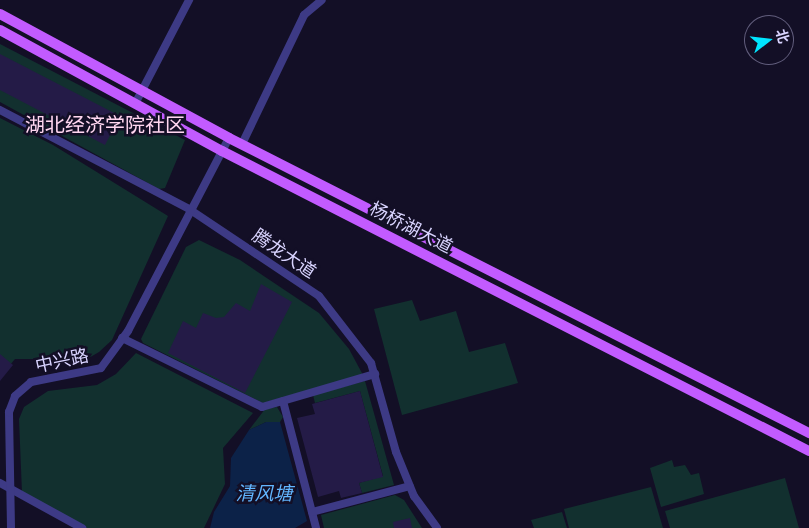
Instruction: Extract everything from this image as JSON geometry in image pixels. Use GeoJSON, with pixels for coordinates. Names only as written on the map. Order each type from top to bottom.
{"type":"FeatureCollection","features":[{"type":"Feature","properties":{"kind":"main road","name":"杨桥湖大道"},"geometry":{"type":"LineString","coordinates":[[0,14],[228,138],[809,433]]}},
{"type":"Feature","properties":{"kind":"main road","name":"杨桥湖大道"},"geometry":{"type":"LineString","coordinates":[[0,30],[136,102],[222,151],[809,452]]}},
{"type":"Feature","properties":{"kind":"street"},"geometry":{"type":"LineString","coordinates":[[136,102],[189,0]]}},
{"type":"Feature","properties":{"kind":"street"},"geometry":{"type":"LineString","coordinates":[[242,144],[304,15],[322,0]]}},
{"type":"Feature","properties":{"kind":"street","name":"腾龙大道"},"geometry":{"type":"LineString","coordinates":[[0,110],[189,209],[319,296],[371,363],[396,452],[410,486],[437,528]]}},
{"type":"Feature","properties":{"kind":"street","name":"中兴路"},"geometry":{"type":"LineString","coordinates":[[11,528],[9,412],[15,396],[31,382],[100,368],[122,338],[228,138]]}},
{"type":"Feature","properties":{"kind":"street"},"geometry":{"type":"LineString","coordinates":[[122,338],[262,407],[375,374]]}},
{"type":"Feature","properties":{"kind":"street"},"geometry":{"type":"LineString","coordinates":[[283,401],[316,528]]}},
{"type":"Feature","properties":{"kind":"street"},"geometry":{"type":"LineString","coordinates":[[0,483],[82,528]]}},
{"type":"Feature","properties":{"kind":"street"},"geometry":{"type":"LineString","coordinates":[[312,512],[410,486]]}},
{"type":"Feature","properties":{"kind":"green space"},"geometry":{"type":"Polygon","coordinates":[[[0,44],[185,140],[165,188],[159,189],[0,102],[0,44]]]}},
{"type":"Feature","properties":{"kind":"green space"},"geometry":{"type":"Polygon","coordinates":[[[0,118],[53,145],[168,216],[112,340],[99,352],[87,359],[15,359],[0,377],[0,118]]]}},
{"type":"Feature","properties":{"kind":"green space"},"geometry":{"type":"Polygon","coordinates":[[[199,240],[240,260],[319,313],[349,349],[363,375],[263,403],[143,343],[141,339],[186,247],[199,240]]]}},
{"type":"Feature","properties":{"kind":"green space"},"geometry":{"type":"Polygon","coordinates":[[[412,300],[420,321],[456,311],[469,352],[505,343],[518,383],[402,415],[374,309],[412,300]]]}},
{"type":"Feature","properties":{"kind":"green space"},"geometry":{"type":"Polygon","coordinates":[[[136,353],[253,413],[223,448],[225,484],[204,528],[87,528],[22,493],[19,419],[24,407],[48,391],[97,385],[116,374],[136,353]]]}},
{"type":"Feature","properties":{"kind":"green space"},"geometry":{"type":"Polygon","coordinates":[[[365,381],[394,485],[362,493],[359,483],[383,476],[360,391],[315,403],[313,395],[365,381]]]}},
{"type":"Feature","properties":{"kind":"green space"},"geometry":{"type":"Polygon","coordinates":[[[277,407],[283,417],[280,422],[266,422],[249,430],[265,409],[277,407]]]}},
{"type":"Feature","properties":{"kind":"green space"},"geometry":{"type":"Polygon","coordinates":[[[672,460],[674,467],[685,465],[691,475],[699,473],[704,494],[661,507],[650,468],[672,460]]]}},
{"type":"Feature","properties":{"kind":"green space"},"geometry":{"type":"Polygon","coordinates":[[[785,478],[799,528],[670,528],[665,511],[785,478]]]}},
{"type":"Feature","properties":{"kind":"green space"},"geometry":{"type":"Polygon","coordinates":[[[651,487],[663,528],[569,528],[564,509],[651,487]]]}},
{"type":"Feature","properties":{"kind":"green space"},"geometry":{"type":"Polygon","coordinates":[[[395,495],[404,500],[422,528],[324,528],[321,515],[395,495]]]}},
{"type":"Feature","properties":{"kind":"green space"},"geometry":{"type":"Polygon","coordinates":[[[562,512],[567,528],[534,528],[531,520],[562,512]]]}},
{"type":"Feature","properties":{"kind":"water","name":"清风塘"},"geometry":{"type":"Polygon","coordinates":[[[266,422],[280,422],[307,521],[295,528],[210,528],[214,512],[230,486],[231,458],[249,430],[266,422]]]}},
{"type":"Feature","properties":{"kind":"building"},"geometry":{"type":"Polygon","coordinates":[[[0,54],[120,116],[105,145],[0,90],[0,54]]]}},
{"type":"Feature","properties":{"kind":"building"},"geometry":{"type":"Polygon","coordinates":[[[261,284],[292,302],[245,393],[168,353],[183,321],[196,328],[203,313],[216,318],[224,317],[236,303],[250,311],[261,284]]]}},
{"type":"Feature","properties":{"kind":"building"},"geometry":{"type":"Polygon","coordinates":[[[0,354],[13,365],[0,381],[0,354]]]}},
{"type":"Feature","properties":{"kind":"building"},"geometry":{"type":"Polygon","coordinates":[[[360,391],[383,477],[359,483],[362,493],[341,498],[339,491],[318,497],[297,418],[315,414],[312,404],[360,391]]]}},
{"type":"Feature","properties":{"kind":"building"},"geometry":{"type":"Polygon","coordinates":[[[410,518],[412,528],[394,528],[393,522],[410,518]]]}},
{"type":"Feature","properties":{"kind":"district","name":"湖北经济学院社区"},"geometry":{"type":"Point","coordinates":[105,125]}}]}
